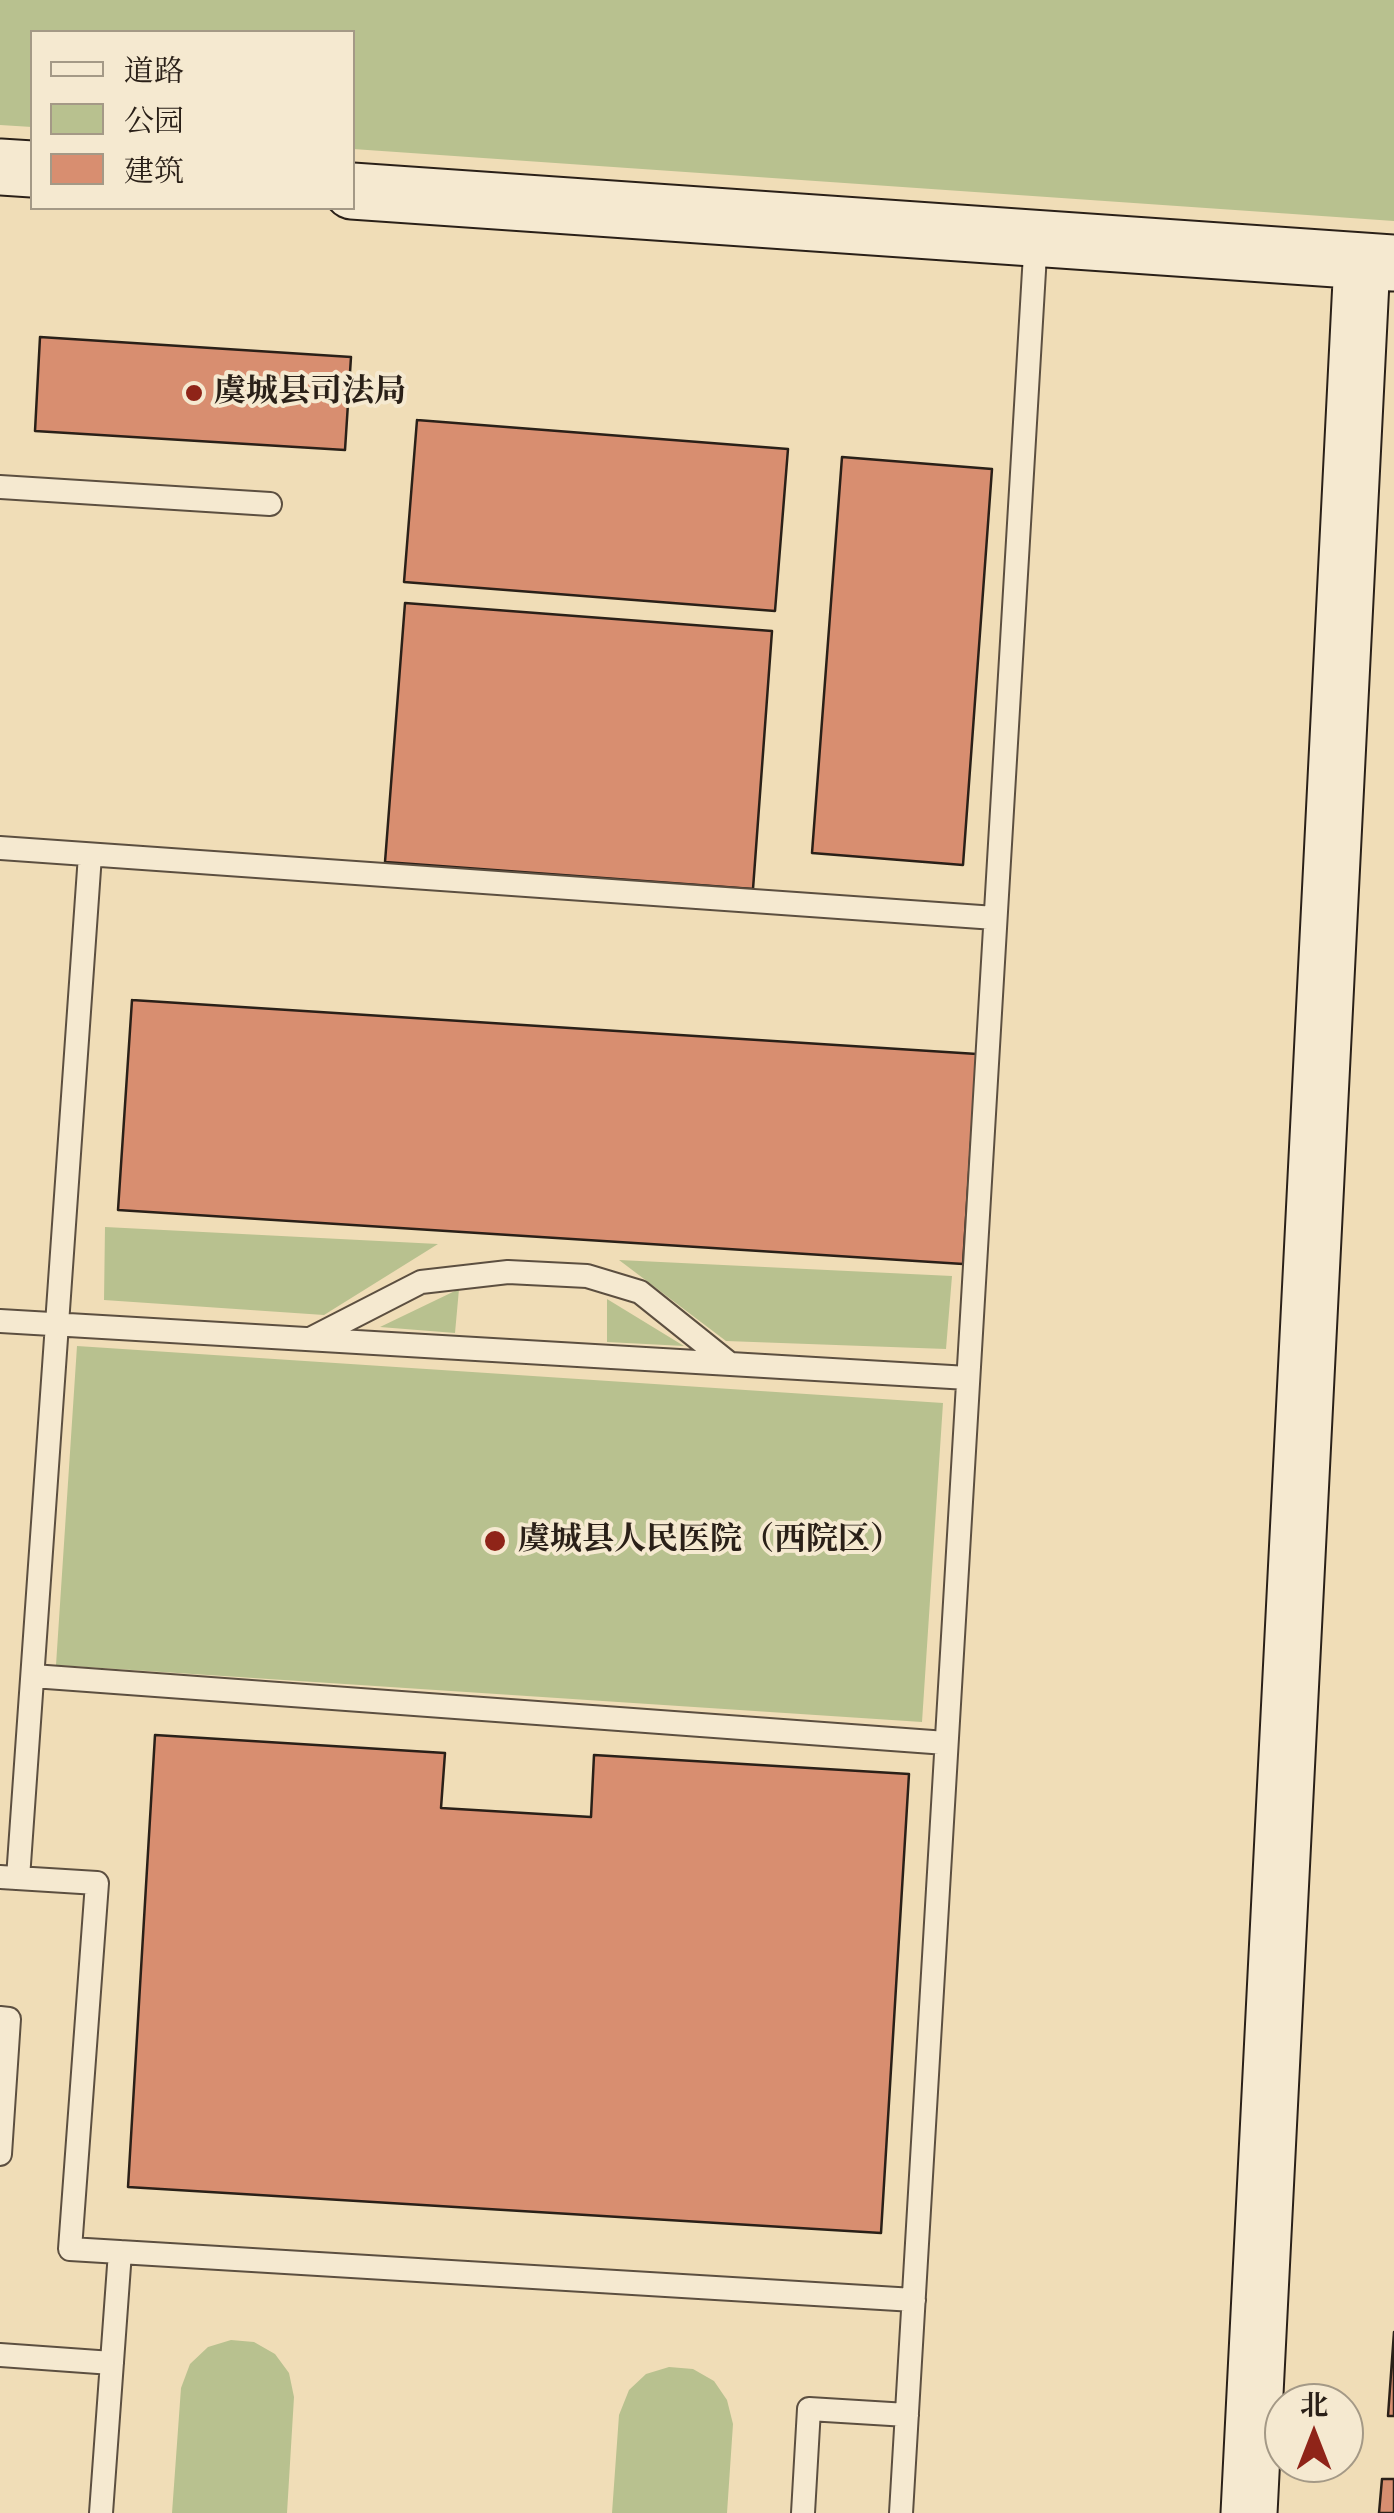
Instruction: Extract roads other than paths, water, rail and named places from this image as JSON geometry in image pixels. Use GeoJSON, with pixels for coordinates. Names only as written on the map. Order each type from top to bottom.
{"type":"FeatureCollection","features":[{"type":"Feature","properties":{"kind":"street"},"geometry":{"type":"LineString","coordinates":[[0,166],[30,169]]}},
{"type":"Feature","properties":{"kind":"street"},"geometry":{"type":"LineString","coordinates":[[355,190],[1378,262],[1249,2513]]}},
{"type":"Feature","properties":{"kind":"lane"},"geometry":{"type":"LineString","coordinates":[[901,2513],[1036,237]]}},
{"type":"Feature","properties":{"kind":"lane"},"geometry":{"type":"LineString","coordinates":[[0,487],[270,504]]}},
{"type":"Feature","properties":{"kind":"lane"},"geometry":{"type":"LineString","coordinates":[[0,848],[995,918]]}},
{"type":"Feature","properties":{"kind":"lane"},"geometry":{"type":"LineString","coordinates":[[90,854],[34,1676],[9,1878],[97,1883],[70,2249],[914,2300]]}},
{"type":"Feature","properties":{"kind":"lane"},"geometry":{"type":"LineString","coordinates":[[310,1340],[421,1282],[508,1272],[586,1276],[640,1292],[730,1364]]}},
{"type":"Feature","properties":{"kind":"lane"},"geometry":{"type":"LineString","coordinates":[[0,1321],[968,1378]]}},
{"type":"Feature","properties":{"kind":"lane"},"geometry":{"type":"LineString","coordinates":[[34,1676],[946,1743]]}},
{"type":"Feature","properties":{"kind":"lane"},"geometry":{"type":"LineString","coordinates":[[0,2018],[9,2018],[0,2154]]}},
{"type":"Feature","properties":{"kind":"lane"},"geometry":{"type":"LineString","coordinates":[[101,2513],[120,2252]]}},
{"type":"Feature","properties":{"kind":"lane"},"geometry":{"type":"LineString","coordinates":[[0,2355],[112,2363]]}},
{"type":"Feature","properties":{"kind":"lane"},"geometry":{"type":"LineString","coordinates":[[802,2513],[809,2409],[907,2416]]}},
{"type":"Feature","properties":{"kind":"place","name":"虞城县司法局"},"geometry":{"type":"Point","coordinates":[194,393]}},
{"type":"Feature","properties":{"kind":"place","name":"虞城县人民医院（西院区）"},"geometry":{"type":"Point","coordinates":[495,1541]}}]}
